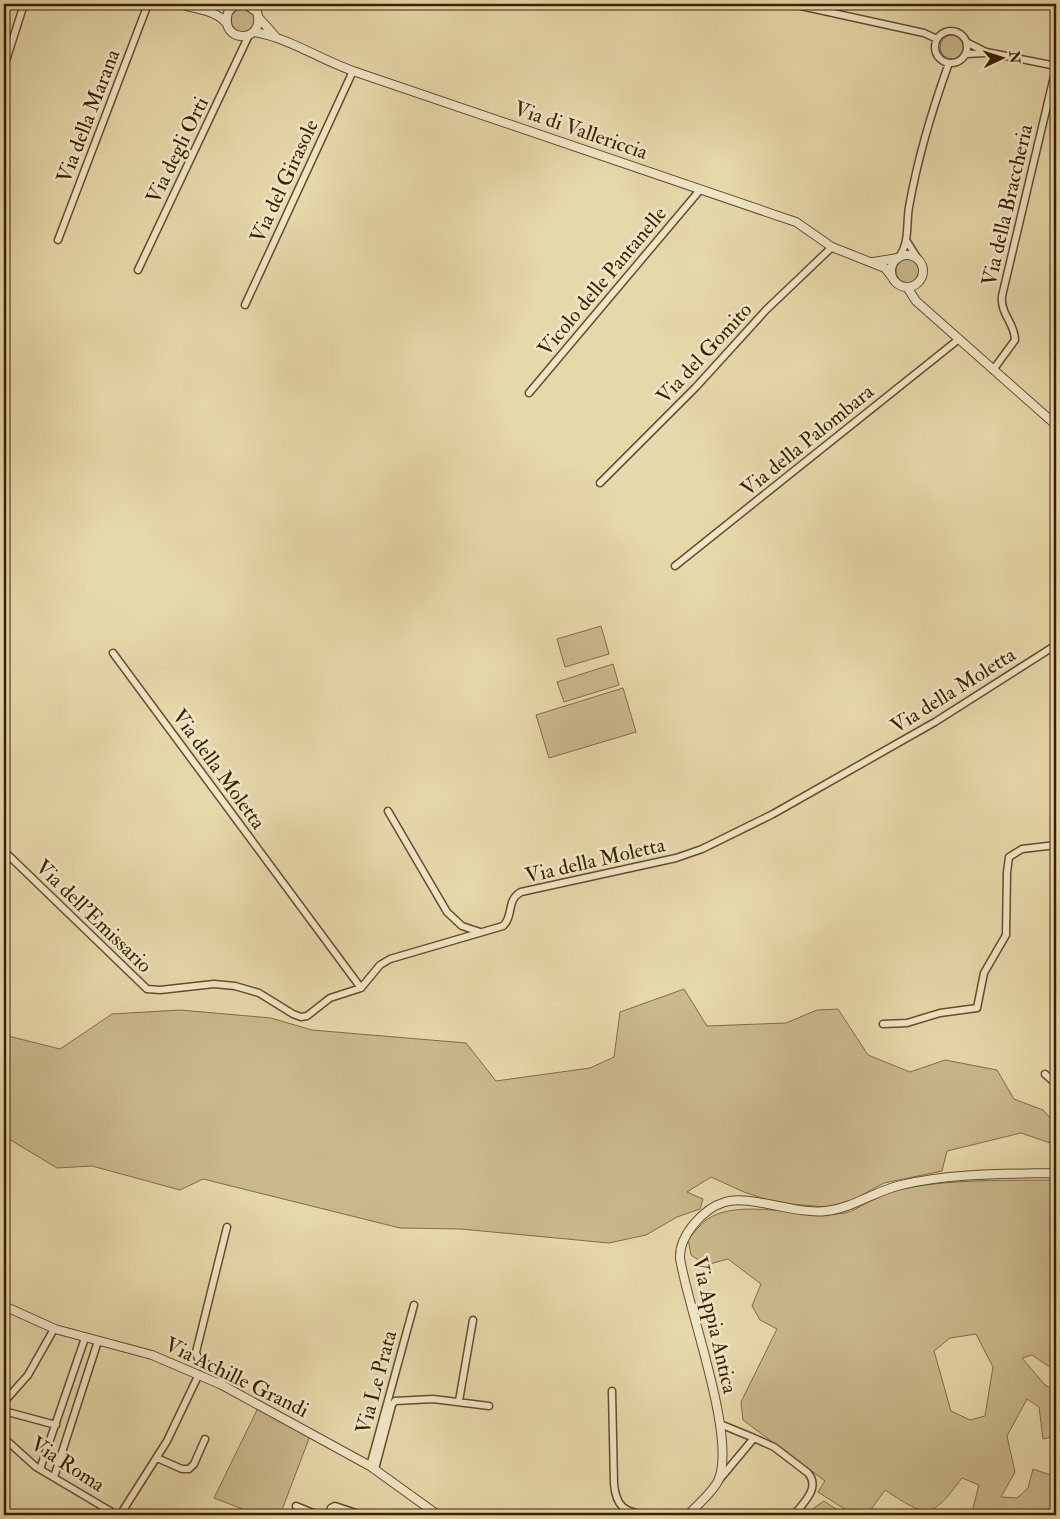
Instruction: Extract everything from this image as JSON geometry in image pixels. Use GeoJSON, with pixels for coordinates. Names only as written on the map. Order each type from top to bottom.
{"type":"FeatureCollection","features":[{"type":"Feature","properties":{"kind":"street"},"geometry":{"type":"LineString","coordinates":[[4,67],[24,4]]}},
{"type":"Feature","properties":{"kind":"street","name":"Via della Marana"},"geometry":{"type":"LineString","coordinates":[[58,240],[148,4]]}},
{"type":"Feature","properties":{"kind":"street"},"geometry":{"type":"LineString","coordinates":[[177,4],[210,12],[223,19],[230,30],[239,36],[244,45]]}},
{"type":"Feature","properties":{"kind":"street"},"geometry":{"type":"LineString","coordinates":[[210,12],[230,9],[240,4]]}},
{"type":"Feature","properties":{"kind":"street"},"geometry":{"type":"LineString","coordinates":[[245,4],[254,6]]}},
{"type":"Feature","properties":{"kind":"street"},"geometry":{"type":"LineString","coordinates":[[792,4],[924,33],[937,38]]}},
{"type":"Feature","properties":{"kind":"street","name":"Via di Vallericcia"},"geometry":{"type":"LineString","coordinates":[[254,6],[259,18],[275,36]]}},
{"type":"Feature","properties":{"kind":"street"},"geometry":{"type":"LineString","coordinates":[[227,25],[230,9]]}},
{"type":"Feature","properties":{"kind":"street"},"geometry":{"type":"LineString","coordinates":[[252,33],[259,18]]}},
{"type":"Feature","properties":{"kind":"street"},"geometry":{"type":"LineString","coordinates":[[968,44],[966,54],[959,62],[949,63],[937,54],[935,44],[937,38],[944,33],[952,31],[962,34],[968,44],[986,52],[1056,67]]}},
{"type":"Feature","properties":{"kind":"street","name":"Via di Vallericcia"},"geometry":{"type":"LineString","coordinates":[[239,36],[252,33],[275,36],[323,60],[353,71],[796,222],[832,247],[885,268],[898,284],[907,287],[913,298],[921,306],[1056,425]]}},
{"type":"Feature","properties":{"kind":"street","name":"Via degli Orti"},"geometry":{"type":"LineString","coordinates":[[138,270],[244,50],[244,45],[252,33]]}},
{"type":"Feature","properties":{"kind":"street"},"geometry":{"type":"LineString","coordinates":[[966,54],[986,52]]}},
{"type":"Feature","properties":{"kind":"street"},"geometry":{"type":"LineString","coordinates":[[892,277],[892,266],[904,249],[909,207],[938,94],[949,63]]}},
{"type":"Feature","properties":{"kind":"street","name":"Via della Braccheria"},"geometry":{"type":"LineString","coordinates":[[993,370],[1015,340],[1014,332],[1003,311],[1002,297],[1056,67]]}},
{"type":"Feature","properties":{"kind":"street","name":"Via del Girasole"},"geometry":{"type":"LineString","coordinates":[[245,305],[353,71]]}},
{"type":"Feature","properties":{"kind":"street","name":"Vicolo delle Pantanelle"},"geometry":{"type":"LineString","coordinates":[[530,393],[700,190]]}},
{"type":"Feature","properties":{"kind":"street"},"geometry":{"type":"LineString","coordinates":[[906,238],[924,270],[923,276],[917,284],[916,296],[921,306]]}},
{"type":"Feature","properties":{"kind":"street","name":"Via del Gomito"},"geometry":{"type":"LineString","coordinates":[[600,483],[696,387],[766,310],[832,247]]}},
{"type":"Feature","properties":{"kind":"street","name":"Via di Vallericcia"},"geometry":{"type":"LineString","coordinates":[[871,262],[908,255],[918,259]]}},
{"type":"Feature","properties":{"kind":"street"},"geometry":{"type":"LineString","coordinates":[[907,287],[917,284]]}},
{"type":"Feature","properties":{"kind":"street","name":"Via della Palombara"},"geometry":{"type":"LineString","coordinates":[[675,566],[959,339]]}},
{"type":"Feature","properties":{"kind":"street","name":"Via della Moletta"},"geometry":{"type":"LineString","coordinates":[[113,653],[361,988],[380,965],[390,959],[500,927],[506,923],[512,900],[521,892],[682,857],[702,850],[758,821],[935,722],[1056,645]]}},
{"type":"Feature","properties":{"kind":"street"},"geometry":{"type":"LineString","coordinates":[[388,811],[445,910],[462,926],[481,933]]}},
{"type":"Feature","properties":{"kind":"street"},"geometry":{"type":"LineString","coordinates":[[883,1024],[907,1023],[940,1013],[977,1008],[984,973],[1002,945],[1007,933],[1007,870],[1009,857],[1022,850],[1056,845]]}},
{"type":"Feature","properties":{"kind":"street","name":"Via dell'Emissario"},"geometry":{"type":"LineString","coordinates":[[4,851],[147,989],[160,990],[214,984],[235,986],[259,993],[301,1017],[306,1016],[330,998],[361,988]]}},
{"type":"Feature","properties":{"kind":"street"},"geometry":{"type":"LineString","coordinates":[[1045,1074],[1056,1084]]}},
{"type":"Feature","properties":{"kind":"street","name":"Via Appia Antica"},"geometry":{"type":"LineString","coordinates":[[718,1481],[722,1455],[720,1424],[680,1255],[681,1246],[687,1233],[714,1207],[725,1202],[738,1200],[799,1210],[825,1211],[846,1207],[889,1188],[914,1182],[962,1177],[1056,1173]]}},
{"type":"Feature","properties":{"kind":"street"},"geometry":{"type":"LineString","coordinates":[[222,1385],[221,1372],[198,1359],[196,1352],[227,1227]]}},
{"type":"Feature","properties":{"kind":"street","name":"Via Le Prata"},"geometry":{"type":"LineString","coordinates":[[372,1468],[414,1305]]}},
{"type":"Feature","properties":{"kind":"street","name":"Via Achille Grandi"},"geometry":{"type":"LineString","coordinates":[[4,1306],[54,1329],[136,1350],[199,1374],[222,1385],[372,1468],[438,1515]]}},
{"type":"Feature","properties":{"kind":"street"},"geometry":{"type":"LineString","coordinates":[[459,1401],[473,1320]]}},
{"type":"Feature","properties":{"kind":"street"},"geometry":{"type":"LineString","coordinates":[[4,1402],[28,1375],[54,1329]]}},
{"type":"Feature","properties":{"kind":"street"},"geometry":{"type":"LineString","coordinates":[[40,1469],[84,1338]]}},
{"type":"Feature","properties":{"kind":"street"},"geometry":{"type":"LineString","coordinates":[[54,1477],[98,1341]]}},
{"type":"Feature","properties":{"kind":"street"},"geometry":{"type":"LineString","coordinates":[[118,1515],[157,1458],[199,1374]]}},
{"type":"Feature","properties":{"kind":"street"},"geometry":{"type":"LineString","coordinates":[[612,1391],[616,1499],[626,1511],[646,1515]]}},
{"type":"Feature","properties":{"kind":"street","name":"Via Le Prata"},"geometry":{"type":"LineString","coordinates":[[372,1468],[393,1402],[414,1399],[459,1401],[489,1406]]}},
{"type":"Feature","properties":{"kind":"street"},"geometry":{"type":"LineString","coordinates":[[4,1411],[56,1425]]}},
{"type":"Feature","properties":{"kind":"street"},"geometry":{"type":"LineString","coordinates":[[720,1424],[775,1448],[812,1478],[812,1490],[794,1515]]}},
{"type":"Feature","properties":{"kind":"street","name":"Via Roma"},"geometry":{"type":"LineString","coordinates":[[4,1438],[40,1469],[118,1515]]}},
{"type":"Feature","properties":{"kind":"street"},"geometry":{"type":"LineString","coordinates":[[688,1515],[754,1438]]}},
{"type":"Feature","properties":{"kind":"street"},"geometry":{"type":"LineString","coordinates":[[157,1458],[182,1469],[189,1469],[194,1464],[205,1439]]}},
{"type":"Feature","properties":{"kind":"street"},"geometry":{"type":"LineString","coordinates":[[296,1506],[318,1515]]}},
{"type":"Feature","properties":{"kind":"street"},"geometry":{"type":"LineString","coordinates":[[328,1515],[331,1508],[335,1506],[362,1515]]}},
{"type":"Feature","properties":{"kind":"shaded area"},"geometry":{"type":"Polygon","coordinates":[[[243,8],[251,12],[255,20],[251,28],[243,32],[235,28],[231,20],[235,12],[243,8]]]}},
{"type":"Feature","properties":{"kind":"shaded area"},"geometry":{"type":"Polygon","coordinates":[[[952,35],[957,36],[963,42],[963,52],[957,58],[952,59],[947,58],[941,52],[940,47],[941,42],[947,36],[952,35]]]}},
{"type":"Feature","properties":{"kind":"shaded area"},"geometry":{"type":"Polygon","coordinates":[[[908,259],[913,260],[919,266],[919,276],[913,282],[908,283],[903,282],[897,276],[896,271],[897,266],[903,260],[908,259]]]}},
{"type":"Feature","properties":{"kind":"shaded area"},"geometry":{"type":"Polygon","coordinates":[[[601,626],[609,654],[565,667],[557,639],[601,626]]]}},
{"type":"Feature","properties":{"kind":"shaded area"},"geometry":{"type":"Polygon","coordinates":[[[613,664],[619,685],[564,702],[557,682],[613,664]]]}},
{"type":"Feature","properties":{"kind":"shaded area"},"geometry":{"type":"Polygon","coordinates":[[[623,688],[636,732],[549,758],[536,715],[623,688]]]}},
{"type":"Feature","properties":{"kind":"shaded area"},"geometry":{"type":"Polygon","coordinates":[[[684,989],[707,1026],[786,1023],[817,1010],[838,1009],[868,1055],[910,1072],[945,1060],[997,1070],[1014,1099],[1043,1110],[1056,1124],[1056,1145],[1021,1133],[947,1151],[942,1171],[884,1183],[847,1203],[827,1207],[777,1203],[744,1192],[711,1177],[687,1192],[703,1199],[700,1209],[677,1217],[646,1235],[609,1243],[461,1229],[400,1228],[203,1179],[180,1190],[92,1166],[57,1168],[4,1136],[4,1035],[60,1049],[112,1014],[180,1010],[271,1018],[312,1030],[466,1043],[496,1081],[590,1068],[614,1057],[620,1012],[684,989]]]}},
{"type":"Feature","properties":{"kind":"shaded area"},"geometry":{"type":"Polygon","coordinates":[[[1056,1180],[1056,1371],[1032,1355],[1022,1358],[1045,1385],[1056,1391],[1056,1436],[1043,1439],[1039,1407],[1027,1399],[1007,1436],[1015,1472],[1001,1497],[1017,1498],[1028,1488],[1033,1469],[1056,1477],[1056,1515],[971,1515],[979,1485],[962,1478],[943,1501],[936,1507],[928,1510],[921,1510],[911,1506],[885,1490],[867,1515],[854,1515],[818,1492],[825,1481],[743,1420],[741,1402],[777,1329],[760,1320],[752,1306],[761,1284],[728,1259],[706,1265],[691,1255],[688,1239],[706,1220],[720,1213],[754,1209],[811,1214],[845,1213],[886,1193],[928,1185],[1056,1180]],[[976,1334],[950,1338],[934,1351],[951,1411],[970,1420],[985,1416],[993,1367],[976,1334]]]}},
{"type":"Feature","properties":{"kind":"shaded area"},"geometry":{"type":"Polygon","coordinates":[[[258,1408],[310,1436],[280,1515],[258,1515],[214,1498],[258,1408]]]}},
{"type":"Feature","properties":{"kind":"shaded area"},"geometry":{"type":"Polygon","coordinates":[[[824,1501],[845,1515],[809,1515],[815,1507],[824,1501]]]}}]}
